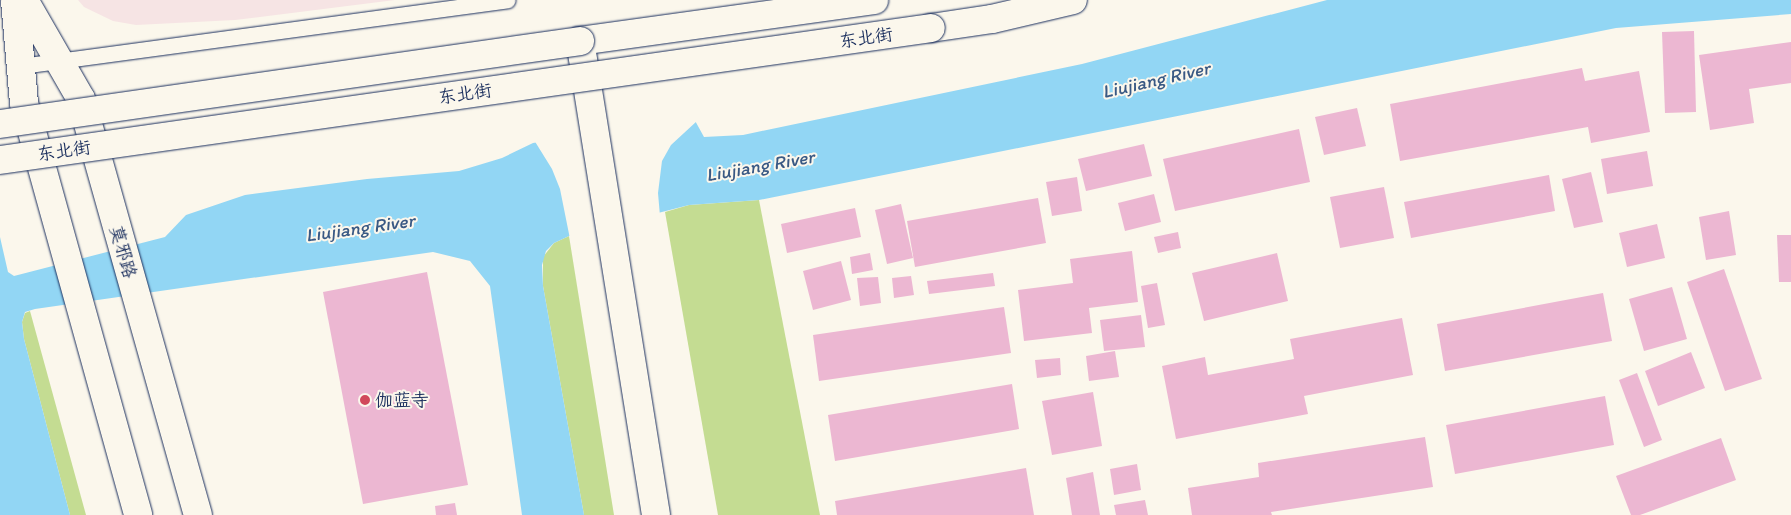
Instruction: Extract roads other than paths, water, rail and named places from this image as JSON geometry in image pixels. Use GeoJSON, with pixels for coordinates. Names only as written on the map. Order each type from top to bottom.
{"type":"FeatureCollection","features":[{"type":"Feature","properties":{"kind":"main road"},"geometry":{"type":"LineString","coordinates":[[15,0],[24,103],[138,515]]}},
{"type":"Feature","properties":{"kind":"main road","name":"莫邪路"},"geometry":{"type":"LineString","coordinates":[[24,0],[81,99],[198,515]]}},
{"type":"Feature","properties":{"kind":"main road","name":"东北街"},"geometry":{"type":"LineString","coordinates":[[0,124],[874,0]]}},
{"type":"Feature","properties":{"kind":"main road","name":"东北街"},"geometry":{"type":"LineString","coordinates":[[0,160],[992,20],[1073,0]]}},
{"type":"Feature","properties":{"kind":"main road"},"geometry":{"type":"LineString","coordinates":[[580,41],[656,515]]}},
{"type":"Feature","properties":{"kind":"lane"},"geometry":{"type":"LineString","coordinates":[[21,66],[508,0]]}},
{"type":"Feature","properties":{"kind":"water","name":"Liujiang River"},"geometry":{"type":"Polygon","coordinates":[[[1327,0],[1791,0],[1791,14],[1616,28],[759,200],[689,205],[569,236],[554,243],[546,251],[542,265],[543,286],[584,515],[522,515],[490,286],[470,261],[433,252],[35,309],[25,312],[22,322],[24,339],[70,515],[0,515],[0,237],[8,272],[14,276],[165,237],[186,215],[245,195],[367,179],[459,171],[502,158],[533,143],[693,117],[704,137],[743,135],[1082,64],[1327,0]]]}},
{"type":"Feature","properties":{"kind":"place","name":"伽蓝寺"},"geometry":{"type":"Point","coordinates":[365,400]}}]}
